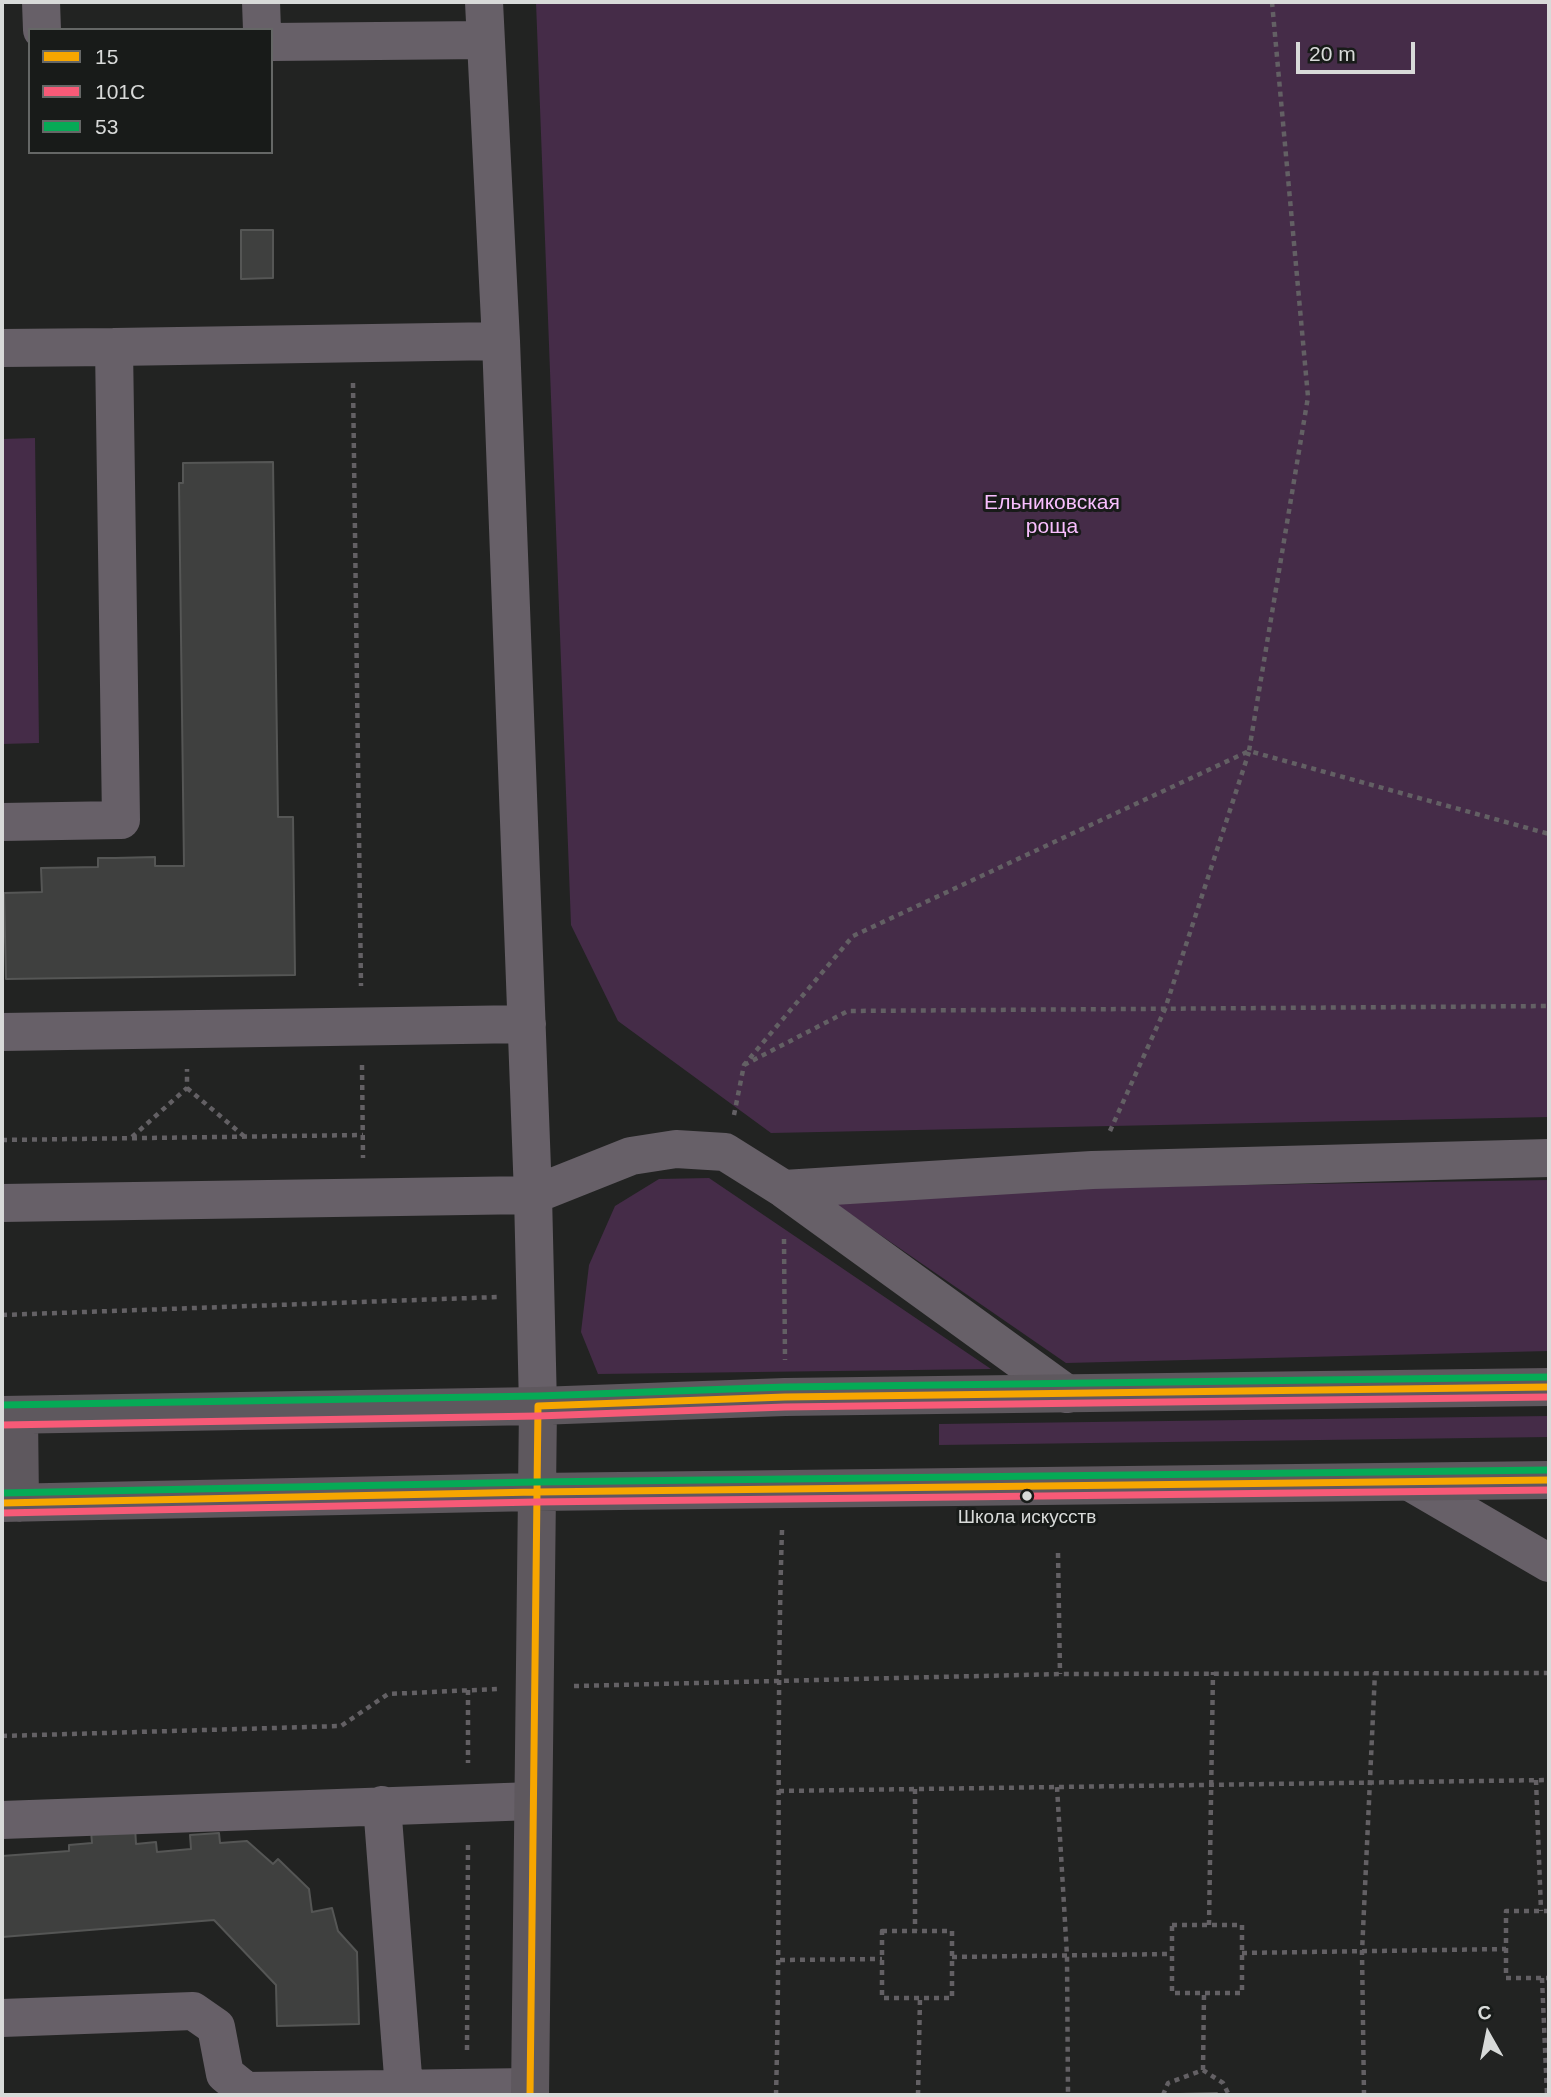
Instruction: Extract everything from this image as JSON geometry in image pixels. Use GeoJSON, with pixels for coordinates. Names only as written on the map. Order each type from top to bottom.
{"type":"FeatureCollection","features":[{"type":"Feature","properties":{"kind":"main road"},"geometry":{"type":"LineString","coordinates":[[1549,1387],[785,1397],[538,1406],[10,1415],[11,1503],[536,1492],[1549,1479]]}},
{"type":"Feature","properties":{"kind":"main road"},"geometry":{"type":"LineString","coordinates":[[530,2091],[538,1406]]}},
{"type":"Feature","properties":{"kind":"street"},"geometry":{"type":"LineString","coordinates":[[41,2],[42,28]]}},
{"type":"Feature","properties":{"kind":"street"},"geometry":{"type":"LineString","coordinates":[[261,2],[262,28]]}},
{"type":"Feature","properties":{"kind":"street"},"geometry":{"type":"LineString","coordinates":[[484,2],[501,341],[537,1295],[538,1406]]}},
{"type":"Feature","properties":{"kind":"street"},"geometry":{"type":"LineString","coordinates":[[273,42],[485,40]]}},
{"type":"Feature","properties":{"kind":"street"},"geometry":{"type":"LineString","coordinates":[[2,348],[501,341]]}},
{"type":"Feature","properties":{"kind":"street"},"geometry":{"type":"LineString","coordinates":[[2,822],[121,820],[114,347]]}},
{"type":"Feature","properties":{"kind":"street"},"geometry":{"type":"LineString","coordinates":[[2,1032],[527,1024]]}},
{"type":"Feature","properties":{"kind":"street"},"geometry":{"type":"LineString","coordinates":[[2,1203],[533,1195],[631,1156],[677,1149],[726,1152],[784,1189],[1067,1394]]}},
{"type":"Feature","properties":{"kind":"street"},"geometry":{"type":"LineString","coordinates":[[784,1189],[1092,1170],[1549,1158]]}},
{"type":"Feature","properties":{"kind":"street"},"geometry":{"type":"LineString","coordinates":[[1410,1482],[1549,1563]]}},
{"type":"Feature","properties":{"kind":"street"},"geometry":{"type":"LineString","coordinates":[[2,1820],[469,1801],[533,1801]]}},
{"type":"Feature","properties":{"kind":"street"},"geometry":{"type":"LineString","coordinates":[[382,1805],[404,2089]]}},
{"type":"Feature","properties":{"kind":"street"},"geometry":{"type":"LineString","coordinates":[[2,2018],[193,2011],[216,2027],[225,2074],[246,2091],[467,2087],[530,2091]]}},
{"type":"Feature","properties":{"kind":"path"},"geometry":{"type":"LineString","coordinates":[[1092,1170],[1165,1009],[1249,751],[1308,397],[1272,2]]}},
{"type":"Feature","properties":{"kind":"path"},"geometry":{"type":"LineString","coordinates":[[352,343],[364,1197]]}},
{"type":"Feature","properties":{"kind":"path"},"geometry":{"type":"LineString","coordinates":[[726,1152],[744,1065],[853,936],[1249,751],[1549,834]]}},
{"type":"Feature","properties":{"kind":"path"},"geometry":{"type":"LineString","coordinates":[[744,1065],[848,1011],[1549,1006]]}},
{"type":"Feature","properties":{"kind":"path"},"geometry":{"type":"LineString","coordinates":[[132,1138],[187,1088],[245,1137]]}},
{"type":"Feature","properties":{"kind":"path"},"geometry":{"type":"LineString","coordinates":[[2,1140],[363,1135]]}},
{"type":"Feature","properties":{"kind":"path"},"geometry":{"type":"LineString","coordinates":[[784,1189],[785,1371]]}},
{"type":"Feature","properties":{"kind":"path"},"geometry":{"type":"LineString","coordinates":[[2,1315],[537,1295]]}},
{"type":"Feature","properties":{"kind":"path"},"geometry":{"type":"LineString","coordinates":[[776,2095],[780,1960],[777,1679],[782,1530]]}},
{"type":"Feature","properties":{"kind":"path"},"geometry":{"type":"LineString","coordinates":[[1058,1553],[1060,1674]]}},
{"type":"Feature","properties":{"kind":"path"},"geometry":{"type":"LineString","coordinates":[[1209,1924],[1213,1672]]}},
{"type":"Feature","properties":{"kind":"path"},"geometry":{"type":"LineString","coordinates":[[1364,2095],[1362,1952],[1375,1672]]}},
{"type":"Feature","properties":{"kind":"path"},"geometry":{"type":"LineString","coordinates":[[573,1686],[1060,1674],[1549,1672]]}},
{"type":"Feature","properties":{"kind":"path"},"geometry":{"type":"LineString","coordinates":[[2,1736],[341,1726],[388,1694],[501,1689]]}},
{"type":"Feature","properties":{"kind":"path"},"geometry":{"type":"LineString","coordinates":[[467,2087],[468,1690]]}},
{"type":"Feature","properties":{"kind":"path"},"geometry":{"type":"LineString","coordinates":[[1536,1780],[1542,1911]]}},
{"type":"Feature","properties":{"kind":"path"},"geometry":{"type":"LineString","coordinates":[[779,1791],[1549,1780]]}},
{"type":"Feature","properties":{"kind":"path"},"geometry":{"type":"LineString","coordinates":[[1057,1787],[1067,1956],[1068,2095]]}},
{"type":"Feature","properties":{"kind":"path"},"geometry":{"type":"LineString","coordinates":[[915,1789],[915,1931]]}},
{"type":"Feature","properties":{"kind":"path"},"geometry":{"type":"LineString","coordinates":[[1549,1911],[1506,1911],[1506,1979],[1549,1978]]}},
{"type":"Feature","properties":{"kind":"path"},"geometry":{"type":"LineString","coordinates":[[1172,1925],[1242,1925],[1242,1953],[1242,1993],[1172,1993],[1172,1925]]}},
{"type":"Feature","properties":{"kind":"path"},"geometry":{"type":"LineString","coordinates":[[882,1931],[951,1931],[951,1957],[951,1998],[882,1998],[882,1931]]}},
{"type":"Feature","properties":{"kind":"path"},"geometry":{"type":"LineString","coordinates":[[1242,1953],[1506,1949]]}},
{"type":"Feature","properties":{"kind":"path"},"geometry":{"type":"LineString","coordinates":[[951,1957],[1171,1954]]}},
{"type":"Feature","properties":{"kind":"path"},"geometry":{"type":"LineString","coordinates":[[780,1960],[882,1959]]}},
{"type":"Feature","properties":{"kind":"path"},"geometry":{"type":"LineString","coordinates":[[1542,1978],[1547,2095]]}},
{"type":"Feature","properties":{"kind":"path"},"geometry":{"type":"LineString","coordinates":[[1203,2070],[1204,1993]]}},
{"type":"Feature","properties":{"kind":"path"},"geometry":{"type":"LineString","coordinates":[[918,2095],[920,1998]]}},
{"type":"Feature","properties":{"kind":"path"},"geometry":{"type":"LineString","coordinates":[[1163,2095],[1168,2083],[1203,2070]]}},
{"type":"Feature","properties":{"kind":"path"},"geometry":{"type":"LineString","coordinates":[[1203,2070],[1223,2083],[1229,2095]]}},
{"type":"Feature","properties":{"kind":"green space","name":"Ельниковская роща"},"geometry":{"type":"Polygon","coordinates":[[[536,2],[1549,2],[1549,1117],[771,1133],[618,1021],[571,925],[536,2]]]}},
{"type":"Feature","properties":{"kind":"green space"},"geometry":{"type":"Polygon","coordinates":[[[35,438],[39,743],[2,744],[2,439],[35,438]]]}},
{"type":"Feature","properties":{"kind":"green space"},"geometry":{"type":"Polygon","coordinates":[[[709,1178],[991,1369],[598,1374],[581,1332],[589,1265],[615,1206],[659,1179],[709,1178]]]}},
{"type":"Feature","properties":{"kind":"green space"},"geometry":{"type":"Polygon","coordinates":[[[1549,1180],[1549,1351],[1066,1363],[818,1192],[1549,1180]]]}},
{"type":"Feature","properties":{"kind":"green space"},"geometry":{"type":"Polygon","coordinates":[[[1549,1416],[1549,1437],[939,1445],[939,1424],[1549,1416]]]}},
{"type":"Feature","properties":{"kind":"building"},"geometry":{"type":"Polygon","coordinates":[[[241,230],[273,230],[273,278],[241,279],[241,230]]]}},
{"type":"Feature","properties":{"kind":"building"},"geometry":{"type":"Polygon","coordinates":[[[273,462],[278,817],[293,817],[295,975],[6,979],[4,893],[42,892],[41,868],[98,867],[98,858],[155,857],[155,866],[184,866],[179,483],[183,483],[183,463],[273,462]]]}},
{"type":"Feature","properties":{"kind":"building"},"geometry":{"type":"Polygon","coordinates":[[[135,1827],[136,1844],[156,1842],[157,1852],[191,1849],[190,1835],[219,1833],[220,1843],[247,1841],[273,1864],[278,1859],[309,1889],[312,1912],[332,1908],[338,1931],[357,1952],[359,2024],[277,2026],[276,1985],[214,1920],[2,1937],[2,1856],[69,1851],[69,1845],[92,1843],[91,1831],[135,1827]]]}},
{"type":"Feature","properties":{"kind":"building"},"geometry":{"type":"Polygon","coordinates":[[[1179,2094],[1217,2095],[1179,2095],[1179,2094]]]}},
{"type":"Feature","properties":{"kind":"transit line","name":"53"},"geometry":{"type":"LineString","coordinates":[[2,1405],[538,1396],[785,1387],[1549,1377]]}},
{"type":"Feature","properties":{"kind":"transit line","name":"15"},"geometry":{"type":"LineString","coordinates":[[530,2095],[538,1406],[785,1397],[1549,1387]]}},
{"type":"Feature","properties":{"kind":"transit line","name":"101С"},"geometry":{"type":"LineString","coordinates":[[2,1425],[538,1416],[785,1407],[1549,1397]]}},
{"type":"Feature","properties":{"kind":"transit line","name":"53"},"geometry":{"type":"LineString","coordinates":[[2,1493],[536,1482],[1549,1470]]}},
{"type":"Feature","properties":{"kind":"transit line","name":"15"},"geometry":{"type":"LineString","coordinates":[[2,1503],[536,1492],[1549,1480]]}},
{"type":"Feature","properties":{"kind":"transit line","name":"101С"},"geometry":{"type":"LineString","coordinates":[[2,1513],[536,1502],[1549,1490]]}},
{"type":"Feature","properties":{"kind":"place","name":"Школа искусств"},"geometry":{"type":"Point","coordinates":[1027,1496]}}]}
